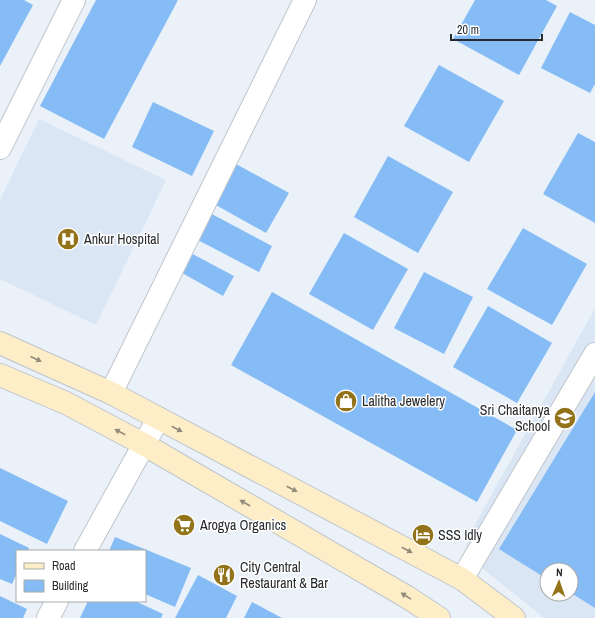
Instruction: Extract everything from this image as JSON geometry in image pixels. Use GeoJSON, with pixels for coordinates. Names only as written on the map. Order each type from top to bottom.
{"type":"FeatureCollection","features":[{"type":"Feature","properties":{"kind":"street"},"geometry":{"type":"LineString","coordinates":[[0,148],[74,0]]}},
{"type":"Feature","properties":{"kind":"street"},"geometry":{"type":"LineString","coordinates":[[111,393],[305,0]]}},
{"type":"Feature","properties":{"kind":"street"},"geometry":{"type":"LineString","coordinates":[[0,343],[111,393],[462,579],[514,618]]}},
{"type":"Feature","properties":{"kind":"street"},"geometry":{"type":"LineString","coordinates":[[462,579],[595,354]]}},
{"type":"Feature","properties":{"kind":"street"},"geometry":{"type":"LineString","coordinates":[[0,375],[66,403],[145,445],[407,597],[439,618]]}},
{"type":"Feature","properties":{"kind":"street"},"geometry":{"type":"LineString","coordinates":[[86,550],[145,445],[158,418]]}},
{"type":"Feature","properties":{"kind":"street"},"geometry":{"type":"LineString","coordinates":[[48,618],[56,602]]}},
{"type":"Feature","properties":{"kind":"shaded area","name":"Ankur Hospital"},"geometry":{"type":"Polygon","coordinates":[[[39,119],[166,180],[96,325],[0,279],[0,200],[39,119]]]}},
{"type":"Feature","properties":{"kind":"shaded area","name":"Sri Chaitanya School"},"geometry":{"type":"Polygon","coordinates":[[[595,308],[595,618],[544,618],[464,553],[473,528],[595,308]]]}},
{"type":"Feature","properties":{"kind":"building"},"geometry":{"type":"Polygon","coordinates":[[[0,0],[24,0],[33,5],[0,66],[0,0]]]}},
{"type":"Feature","properties":{"kind":"building"},"geometry":{"type":"Polygon","coordinates":[[[96,0],[178,0],[104,139],[40,106],[96,0]]]}},
{"type":"Feature","properties":{"kind":"building"},"geometry":{"type":"Polygon","coordinates":[[[475,0],[546,0],[557,6],[519,75],[453,39],[475,0]]]}},
{"type":"Feature","properties":{"kind":"building"},"geometry":{"type":"Polygon","coordinates":[[[570,12],[595,25],[595,84],[590,93],[541,68],[570,12]]]}},
{"type":"Feature","properties":{"kind":"building"},"geometry":{"type":"Polygon","coordinates":[[[439,65],[504,101],[469,162],[404,126],[439,65]]]}},
{"type":"Feature","properties":{"kind":"building"},"geometry":{"type":"Polygon","coordinates":[[[153,102],[214,131],[192,176],[132,147],[153,102]]]}},
{"type":"Feature","properties":{"kind":"building"},"geometry":{"type":"Polygon","coordinates":[[[578,133],[595,142],[595,223],[543,194],[578,133]]]}},
{"type":"Feature","properties":{"kind":"building"},"geometry":{"type":"Polygon","coordinates":[[[388,156],[453,192],[418,253],[354,217],[388,156]]]}},
{"type":"Feature","properties":{"kind":"building"},"geometry":{"type":"Polygon","coordinates":[[[236,164],[289,193],[266,233],[214,204],[236,164]]]}},
{"type":"Feature","properties":{"kind":"building"},"geometry":{"type":"Polygon","coordinates":[[[208,212],[272,246],[259,272],[194,238],[208,212]]]}},
{"type":"Feature","properties":{"kind":"building"},"geometry":{"type":"Polygon","coordinates":[[[523,228],[587,264],[552,325],[487,289],[523,228]]]}},
{"type":"Feature","properties":{"kind":"building"},"geometry":{"type":"Polygon","coordinates":[[[344,233],[408,269],[373,330],[309,294],[344,233]]]}},
{"type":"Feature","properties":{"kind":"building"},"geometry":{"type":"Polygon","coordinates":[[[185,250],[234,276],[223,296],[175,269],[185,250]]]}},
{"type":"Feature","properties":{"kind":"building"},"geometry":{"type":"Polygon","coordinates":[[[424,272],[473,297],[444,354],[394,328],[424,272]]]}},
{"type":"Feature","properties":{"kind":"building"},"geometry":{"type":"Polygon","coordinates":[[[272,292],[517,430],[477,502],[231,365],[272,292]]]}},
{"type":"Feature","properties":{"kind":"building"},"geometry":{"type":"Polygon","coordinates":[[[488,306],[552,343],[517,403],[453,367],[488,306]]]}},
{"type":"Feature","properties":{"kind":"building"},"geometry":{"type":"Polygon","coordinates":[[[595,392],[595,608],[579,598],[579,562],[539,562],[539,574],[499,549],[595,392]]]}},
{"type":"Feature","properties":{"kind":"building"},"geometry":{"type":"Polygon","coordinates":[[[0,468],[68,501],[47,544],[0,521],[0,468]]]}},
{"type":"Feature","properties":{"kind":"building"},"geometry":{"type":"Polygon","coordinates":[[[0,534],[29,548],[28,550],[16,550],[16,575],[12,584],[0,579],[0,534]]]}},
{"type":"Feature","properties":{"kind":"building"},"geometry":{"type":"Polygon","coordinates":[[[115,537],[191,568],[175,607],[146,594],[146,550],[109,550],[115,537]]]}},
{"type":"Feature","properties":{"kind":"building"},"geometry":{"type":"Polygon","coordinates":[[[198,575],[237,596],[226,618],[175,618],[198,575]]]}},
{"type":"Feature","properties":{"kind":"building"},"geometry":{"type":"Polygon","coordinates":[[[0,596],[27,609],[23,618],[0,618],[0,596]]]}},
{"type":"Feature","properties":{"kind":"building"},"geometry":{"type":"Polygon","coordinates":[[[88,602],[137,602],[163,614],[161,618],[80,618],[88,602]]]}},
{"type":"Feature","properties":{"kind":"building"},"geometry":{"type":"Polygon","coordinates":[[[252,602],[282,618],[244,618],[252,602]]]}},
{"type":"Feature","properties":{"kind":"place","name":"Ankur Hospital"},"geometry":{"type":"Point","coordinates":[68,239]}},
{"type":"Feature","properties":{"kind":"place","name":"Lalitha Jewelery"},"geometry":{"type":"Point","coordinates":[346,401]}},
{"type":"Feature","properties":{"kind":"place","name":"Sri Chaitanya School"},"geometry":{"type":"Point","coordinates":[565,418]}},
{"type":"Feature","properties":{"kind":"place","name":"Arogya Organics"},"geometry":{"type":"Point","coordinates":[184,525]}},
{"type":"Feature","properties":{"kind":"place","name":"SSS Idly"},"geometry":{"type":"Point","coordinates":[423,535]}},
{"type":"Feature","properties":{"kind":"place","name":"City Central Restaurant & Bar"},"geometry":{"type":"Point","coordinates":[224,575]}}]}
